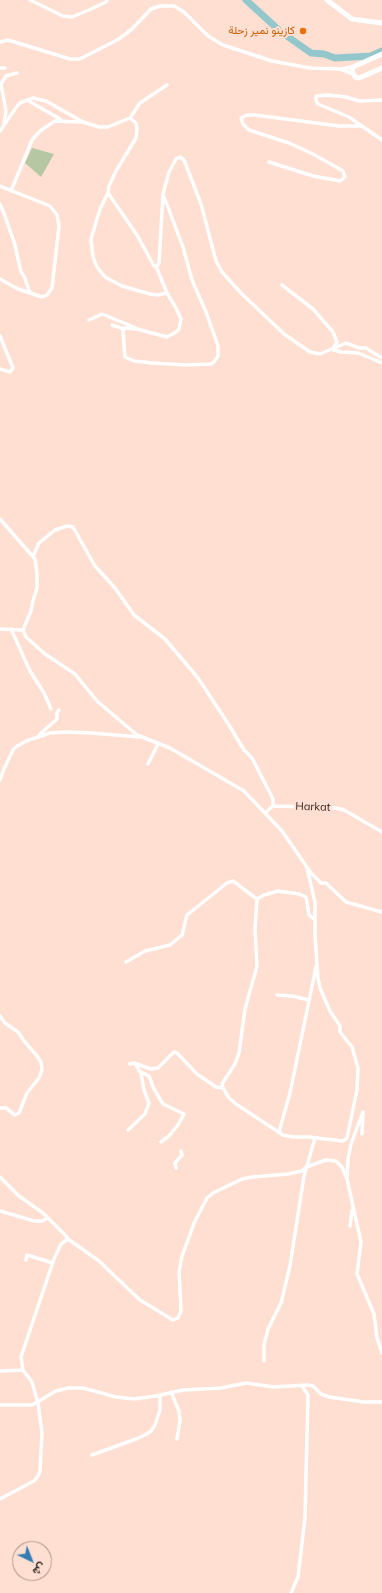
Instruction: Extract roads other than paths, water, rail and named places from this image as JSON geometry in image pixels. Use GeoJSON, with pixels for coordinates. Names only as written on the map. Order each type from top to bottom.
{"type":"FeatureCollection","features":[{"type":"Feature","properties":{"kind":"street"},"geometry":{"type":"LineString","coordinates":[[30,0],[63,16],[72,16],[89,10],[106,2],[107,0]]}},
{"type":"Feature","properties":{"kind":"street"},"geometry":{"type":"LineString","coordinates":[[327,0],[352,19],[382,24]]}},
{"type":"Feature","properties":{"kind":"street"},"geometry":{"type":"LineString","coordinates":[[0,42],[8,40],[70,59],[80,59],[119,39],[132,29],[151,9],[160,6],[174,6],[184,12],[208,36],[222,45],[272,61],[310,68],[340,69],[353,67],[382,54]]}},
{"type":"Feature","properties":{"kind":"street"},"geometry":{"type":"LineString","coordinates":[[353,67],[353,74]]}},
{"type":"Feature","properties":{"kind":"street"},"geometry":{"type":"LineString","coordinates":[[0,68],[5,68]]}},
{"type":"Feature","properties":{"kind":"street"},"geometry":{"type":"LineString","coordinates":[[340,69],[353,74],[357,78],[363,77],[382,68]]}},
{"type":"Feature","properties":{"kind":"street"},"geometry":{"type":"LineString","coordinates":[[3,127],[6,111],[1,84],[6,76],[17,72]]}},
{"type":"Feature","properties":{"kind":"street"},"geometry":{"type":"LineString","coordinates":[[11,191],[32,140],[46,125],[61,120],[83,122],[103,128],[130,118],[140,103],[167,85]]}},
{"type":"Feature","properties":{"kind":"street"},"geometry":{"type":"LineString","coordinates":[[382,100],[360,101],[346,97],[328,95],[316,96],[318,104],[349,117],[382,140]]}},
{"type":"Feature","properties":{"kind":"street"},"geometry":{"type":"LineString","coordinates":[[0,131],[20,103],[37,98],[83,122]]}},
{"type":"Feature","properties":{"kind":"street"},"geometry":{"type":"LineString","coordinates":[[27,100],[61,120]]}},
{"type":"Feature","properties":{"kind":"street"},"geometry":{"type":"LineString","coordinates":[[269,162],[313,176],[340,181],[345,177],[343,171],[312,154],[289,143],[250,130],[243,124],[241,118],[247,115],[255,115],[339,126],[361,126]]}},
{"type":"Feature","properties":{"kind":"street"},"geometry":{"type":"LineString","coordinates":[[130,118],[136,123],[136,138],[112,179],[108,193],[100,209],[91,239],[93,258],[97,267],[105,277],[122,286],[150,294],[158,295],[167,293]]}},
{"type":"Feature","properties":{"kind":"street"},"geometry":{"type":"LineString","coordinates":[[156,266],[159,263],[163,194],[169,172],[176,159],[180,157],[183,159],[202,204],[216,261],[227,278],[241,293],[284,334],[310,352],[317,354],[346,343],[359,348],[366,348],[382,358]]}},
{"type":"Feature","properties":{"kind":"street"},"geometry":{"type":"LineString","coordinates":[[0,186],[50,206],[54,210],[59,221],[59,240],[52,288],[45,297],[18,289],[0,279]]}},
{"type":"Feature","properties":{"kind":"street"},"geometry":{"type":"LineString","coordinates":[[89,320],[102,314],[137,329],[167,337],[179,329],[181,319],[167,293],[156,266],[108,193]]}},
{"type":"Feature","properties":{"kind":"street"},"geometry":{"type":"LineString","coordinates":[[124,329],[124,356],[129,360],[185,365],[210,364],[214,362],[218,356],[218,346],[214,334],[192,280],[183,248],[163,194]]}},
{"type":"Feature","properties":{"kind":"street"},"geometry":{"type":"LineString","coordinates":[[0,204],[15,245],[21,272],[30,293]]}},
{"type":"Feature","properties":{"kind":"street"},"geometry":{"type":"LineString","coordinates":[[282,286],[313,309],[333,332],[337,342],[332,348]]}},
{"type":"Feature","properties":{"kind":"street"},"geometry":{"type":"LineString","coordinates":[[112,324],[124,329],[137,329]]}},
{"type":"Feature","properties":{"kind":"street"},"geometry":{"type":"LineString","coordinates":[[0,336],[12,370],[10,372],[0,369]]}},
{"type":"Feature","properties":{"kind":"street"},"geometry":{"type":"LineString","coordinates":[[332,348],[341,352],[358,353],[382,363]]}},
{"type":"Feature","properties":{"kind":"street"},"geometry":{"type":"LineString","coordinates":[[0,519],[36,561],[37,588],[31,611],[23,630],[26,637],[45,654],[75,674],[104,708],[140,737]]}},
{"type":"Feature","properties":{"kind":"street"},"geometry":{"type":"LineString","coordinates":[[33,556],[39,543],[55,530],[67,526],[73,527],[95,566],[134,615],[165,639],[198,678],[244,750],[252,758],[273,799],[273,806],[265,813]]}},
{"type":"Feature","properties":{"kind":"street"},"geometry":{"type":"LineString","coordinates":[[0,629],[23,630]]}},
{"type":"Feature","properties":{"kind":"street"},"geometry":{"type":"LineString","coordinates":[[11,629],[30,671],[44,693],[51,709]]}},
{"type":"Feature","properties":{"kind":"street"},"geometry":{"type":"LineString","coordinates":[[39,737],[40,734],[57,719],[57,713],[59,710]]}},
{"type":"Feature","properties":{"kind":"street"},"geometry":{"type":"LineString","coordinates":[[0,780],[13,750],[21,744],[54,732],[140,737],[170,748],[238,787],[254,800],[285,835],[321,883],[326,883],[346,902],[382,912]]}},
{"type":"Feature","properties":{"kind":"street"},"geometry":{"type":"LineString","coordinates":[[148,764],[158,744]]}},
{"type":"Feature","properties":{"kind":"street","name":"Harkat"},"geometry":{"type":"LineString","coordinates":[[273,806],[344,810],[382,832]]}},
{"type":"Feature","properties":{"kind":"street"},"geometry":{"type":"LineString","coordinates":[[257,899],[255,929],[257,966],[245,1009],[239,1053],[235,1064],[222,1084],[223,1088],[229,1098],[236,1104],[279,1132],[293,1137],[342,1141],[347,1138],[356,1101],[359,1073],[357,1060],[352,1047],[340,1032],[340,1026],[327,1004],[320,988],[314,919],[315,902],[306,865]]}},
{"type":"Feature","properties":{"kind":"street"},"geometry":{"type":"LineString","coordinates":[[126,962],[145,951],[170,945],[182,935],[188,915],[227,883],[232,881],[257,899]]}},
{"type":"Feature","properties":{"kind":"street"},"geometry":{"type":"LineString","coordinates":[[257,899],[264,895],[278,891],[299,894],[306,897],[309,915],[314,919]]}},
{"type":"Feature","properties":{"kind":"street"},"geometry":{"type":"LineString","coordinates":[[279,1132],[290,1093],[317,964]]}},
{"type":"Feature","properties":{"kind":"street"},"geometry":{"type":"LineString","coordinates":[[277,995],[292,996],[310,1000]]}},
{"type":"Feature","properties":{"kind":"street"},"geometry":{"type":"LineString","coordinates":[[0,1016],[3,1021],[18,1032],[31,1048],[41,1062],[42,1070],[39,1078],[27,1094],[19,1113],[15,1115],[6,1108],[0,1108]]}},
{"type":"Feature","properties":{"kind":"street"},"geometry":{"type":"LineString","coordinates":[[161,1142],[169,1136],[184,1114],[163,1104],[154,1089],[149,1076],[139,1071],[132,1064],[151,1069],[158,1068],[174,1052],[179,1054],[191,1070],[216,1087],[223,1088]]}},
{"type":"Feature","properties":{"kind":"street"},"geometry":{"type":"LineString","coordinates":[[128,1130],[142,1118],[148,1109],[149,1103],[139,1071]]}},
{"type":"Feature","properties":{"kind":"street"},"geometry":{"type":"LineString","coordinates":[[347,1181],[348,1159],[351,1144],[363,1112],[362,1134]]}},
{"type":"Feature","properties":{"kind":"street"},"geometry":{"type":"LineString","coordinates":[[264,1361],[263,1355],[268,1329],[281,1303],[290,1266],[306,1167],[315,1138]]}},
{"type":"Feature","properties":{"kind":"street"},"geometry":{"type":"LineString","coordinates":[[176,1168],[175,1164],[182,1155],[181,1151]]}},
{"type":"Feature","properties":{"kind":"street"},"geometry":{"type":"LineString","coordinates":[[0,1177],[19,1196],[38,1209],[68,1239],[99,1262],[140,1300],[171,1320],[175,1320],[178,1318],[181,1311],[179,1272],[182,1256],[192,1228],[207,1198],[212,1193],[242,1179],[288,1174],[302,1171],[306,1167],[326,1160],[334,1160],[342,1167],[347,1181],[361,1242],[356,1274],[374,1314],[377,1338],[382,1353]]}},
{"type":"Feature","properties":{"kind":"street"},"geometry":{"type":"LineString","coordinates":[[350,1226],[352,1205]]}},
{"type":"Feature","properties":{"kind":"street"},"geometry":{"type":"LineString","coordinates":[[0,1210],[34,1220],[42,1221],[48,1218]]}},
{"type":"Feature","properties":{"kind":"street"},"geometry":{"type":"LineString","coordinates":[[0,1499],[30,1483],[36,1479],[39,1474],[42,1432],[38,1403],[32,1382],[23,1370],[21,1362],[23,1350],[31,1331],[42,1292],[54,1263],[54,1259],[61,1244],[68,1239]]}},
{"type":"Feature","properties":{"kind":"street"},"geometry":{"type":"LineString","coordinates":[[26,1260],[27,1255],[54,1263]]}},
{"type":"Feature","properties":{"kind":"street"},"geometry":{"type":"LineString","coordinates":[[0,1371],[23,1370]]}},
{"type":"Feature","properties":{"kind":"street"},"geometry":{"type":"LineString","coordinates":[[0,1406],[26,1406],[38,1403],[56,1392],[75,1388],[130,1399],[144,1398],[183,1390],[221,1388],[246,1383],[274,1387],[311,1385],[321,1394],[329,1397],[364,1402],[382,1402]]}},
{"type":"Feature","properties":{"kind":"street"},"geometry":{"type":"LineString","coordinates":[[292,1593],[299,1572],[306,1518],[308,1395],[302,1386]]}},
{"type":"Feature","properties":{"kind":"street"},"geometry":{"type":"LineString","coordinates":[[171,1392],[179,1411],[180,1421],[177,1440]]}},
{"type":"Feature","properties":{"kind":"street"},"geometry":{"type":"LineString","coordinates":[[92,1455],[140,1437],[151,1431],[155,1425],[160,1410],[160,1395]]}},
{"type":"Feature","properties":{"kind":"waterway"},"geometry":{"type":"LineString","coordinates":[[246,0],[281,32],[311,53],[324,54],[335,58],[371,56],[382,51]]}},
{"type":"Feature","properties":{"kind":"place","name":"كازينو نمير زحلة"},"geometry":{"type":"Point","coordinates":[303,31]}}]}
